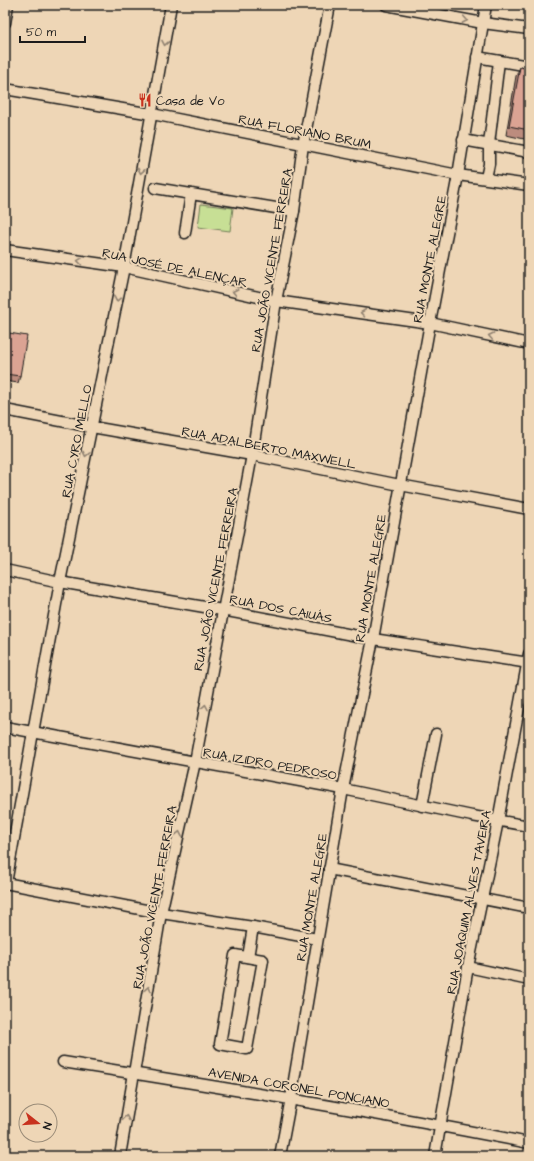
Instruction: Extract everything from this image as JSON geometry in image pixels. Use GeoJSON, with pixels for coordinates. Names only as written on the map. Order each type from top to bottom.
{"type":"FeatureCollection","features":[{"type":"Feature","properties":{"kind":"street"},"geometry":{"type":"LineString","coordinates":[[5,23],[8,5]]}},
{"type":"Feature","properties":{"kind":"street","name":"RUA CYRO MELLO"},"geometry":{"type":"LineString","coordinates":[[6,883],[60,582],[124,267],[171,5]]}},
{"type":"Feature","properties":{"kind":"street","name":"RUA JOÃO VICENTE FERREIRA"},"geometry":{"type":"LineString","coordinates":[[120,1156],[133,1073],[162,913],[195,762],[222,610],[252,455],[276,301],[294,211],[303,145],[330,5]]}},
{"type":"Feature","properties":{"kind":"street"},"geometry":{"type":"LineString","coordinates":[[386,5],[483,23],[529,29]]}},
{"type":"Feature","properties":{"kind":"street","name":"RUA MONTE ALEGRE"},"geometry":{"type":"LineString","coordinates":[[280,1156],[343,789],[373,640],[400,485],[458,174],[486,5]]}},
{"type":"Feature","properties":{"kind":"street"},"geometry":{"type":"LineString","coordinates":[[477,57],[529,66]]}},
{"type":"Feature","properties":{"kind":"street"},"geometry":{"type":"LineString","coordinates":[[486,178],[489,164],[488,144],[499,61]]}},
{"type":"Feature","properties":{"kind":"street","name":"RUA FLORIANO BRUM"},"geometry":{"type":"LineString","coordinates":[[5,89],[152,114],[303,145],[458,174],[529,184]]}},
{"type":"Feature","properties":{"kind":"street"},"geometry":{"type":"LineString","coordinates":[[464,140],[529,152]]}},
{"type":"Feature","properties":{"kind":"street"},"geometry":{"type":"LineString","coordinates":[[155,188],[294,211]]}},
{"type":"Feature","properties":{"kind":"street"},"geometry":{"type":"LineString","coordinates":[[185,233],[191,194]]}},
{"type":"Feature","properties":{"kind":"street","name":"RUA JOSÉ DE ALENÇAR"},"geometry":{"type":"LineString","coordinates":[[5,250],[124,267],[276,301],[430,323],[529,344]]}},
{"type":"Feature","properties":{"kind":"street","name":"RUA ADALBERTO MAXWELL"},"geometry":{"type":"LineString","coordinates":[[5,410],[92,428],[252,455],[529,509]]}},
{"type":"Feature","properties":{"kind":"street","name":"RUA DOS CAIUÁS"},"geometry":{"type":"LineString","coordinates":[[5,570],[60,582],[222,610],[373,640],[528,660]]}},
{"type":"Feature","properties":{"kind":"street","name":"RUA JOAQUIM ALVES TAVEIRA"},"geometry":{"type":"LineString","coordinates":[[435,1156],[468,967],[498,821],[528,660]]}},
{"type":"Feature","properties":{"kind":"street","name":"RUA IZIDRO PEDROSO"},"geometry":{"type":"LineString","coordinates":[[5,727],[343,789],[422,806],[529,826]]}},
{"type":"Feature","properties":{"kind":"street"},"geometry":{"type":"LineString","coordinates":[[422,806],[436,734]]}},
{"type":"Feature","properties":{"kind":"street"},"geometry":{"type":"LineString","coordinates":[[330,869],[529,908]]}},
{"type":"Feature","properties":{"kind":"street"},"geometry":{"type":"LineString","coordinates":[[6,883],[162,913],[253,927],[317,939]]}},
{"type":"Feature","properties":{"kind":"street"},"geometry":{"type":"LineString","coordinates":[[248,957],[253,927]]}},
{"type":"Feature","properties":{"kind":"street"},"geometry":{"type":"LineString","coordinates":[[235,955],[248,957],[263,960],[247,1049],[220,1044],[235,955]]}},
{"type":"Feature","properties":{"kind":"street"},"geometry":{"type":"LineString","coordinates":[[468,967],[529,980]]}},
{"type":"Feature","properties":{"kind":"street","name":"AVENIDA CORONEL PONCIANO"},"geometry":{"type":"LineString","coordinates":[[63,1062],[291,1098],[441,1125],[529,1143]]}},
{"type":"Feature","properties":{"kind":"green space"},"geometry":{"type":"Polygon","coordinates":[[[201,204],[233,208],[230,231],[198,227],[201,204]]]}},
{"type":"Feature","properties":{"kind":"building"},"geometry":{"type":"Polygon","coordinates":[[[520,67],[529,69],[529,130],[509,126],[520,67]]]}},
{"type":"Feature","properties":{"kind":"building"},"geometry":{"type":"Polygon","coordinates":[[[9,333],[27,336],[20,376],[5,374],[5,356],[9,333]]]}},
{"type":"Feature","properties":{"kind":"place","name":"Casa de Vo"},"geometry":{"type":"Point","coordinates":[145,100]}}]}
